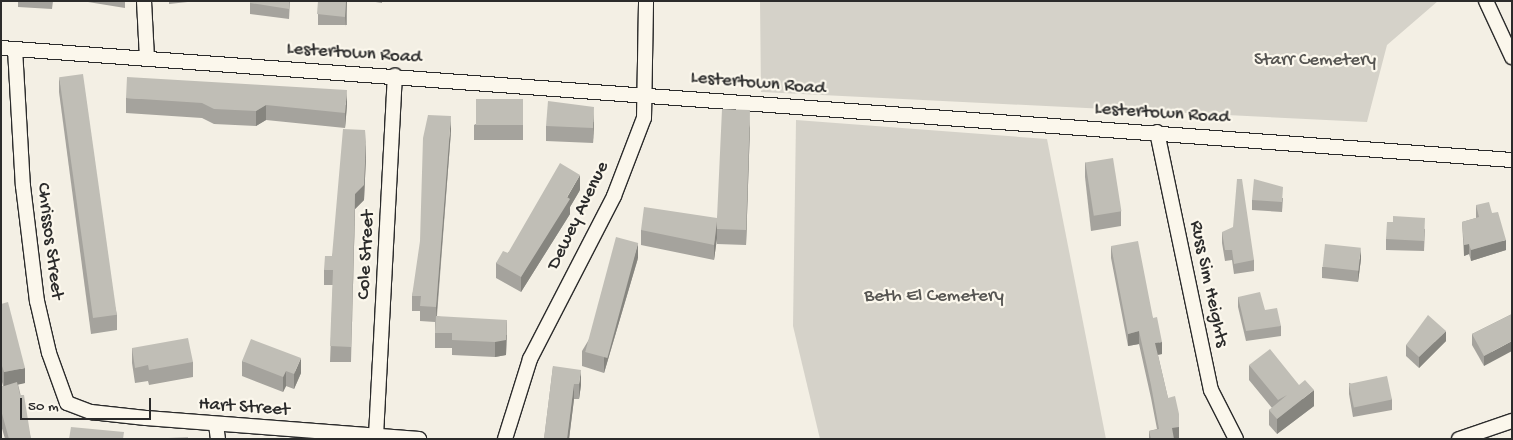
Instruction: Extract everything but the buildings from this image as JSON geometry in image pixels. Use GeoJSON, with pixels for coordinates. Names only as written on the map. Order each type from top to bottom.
{"type":"FeatureCollection","features":[{"type":"Feature","properties":{"kind":"street"},"geometry":{"type":"LineString","coordinates":[[144,1],[147,60]]}},
{"type":"Feature","properties":{"kind":"street","name":"Dewey Avenue"},"geometry":{"type":"LineString","coordinates":[[505,439],[542,332],[614,196],[644,118],[646,94],[646,1]]}},
{"type":"Feature","properties":{"kind":"street"},"geometry":{"type":"LineString","coordinates":[[1486,1],[1512,57]]}},
{"type":"Feature","properties":{"kind":"street","name":"Lestertown Road"},"geometry":{"type":"LineString","coordinates":[[8,49],[147,60],[396,75],[1512,160]]}},
{"type":"Feature","properties":{"kind":"street","name":"Chrissos Street"},"geometry":{"type":"LineString","coordinates":[[8,49],[37,301],[48,353],[67,403]]}},
{"type":"Feature","properties":{"kind":"street","name":"Cole Street"},"geometry":{"type":"LineString","coordinates":[[376,436],[396,75]]}},
{"type":"Feature","properties":{"kind":"street","name":"Russ Sim Heights"},"geometry":{"type":"LineString","coordinates":[[1156,132],[1211,390],[1236,439]]}},
{"type":"Feature","properties":{"kind":"street","name":"Hart Street"},"geometry":{"type":"LineString","coordinates":[[67,403],[91,412],[217,432],[420,439]]}},
{"type":"Feature","properties":{"kind":"street"},"geometry":{"type":"LineString","coordinates":[[1459,439],[1512,420]]}},
{"type":"Feature","properties":{"kind":"green space","name":"Starr Cemetery"},"geometry":{"type":"Polygon","coordinates":[[[760,1],[1438,1],[1387,45],[1367,122],[761,92],[760,1]]]}},
{"type":"Feature","properties":{"kind":"green space","name":"Beth El Cemetery"},"geometry":{"type":"Polygon","coordinates":[[[796,120],[1047,139],[1106,439],[820,439],[793,326],[796,120]]]}}]}
